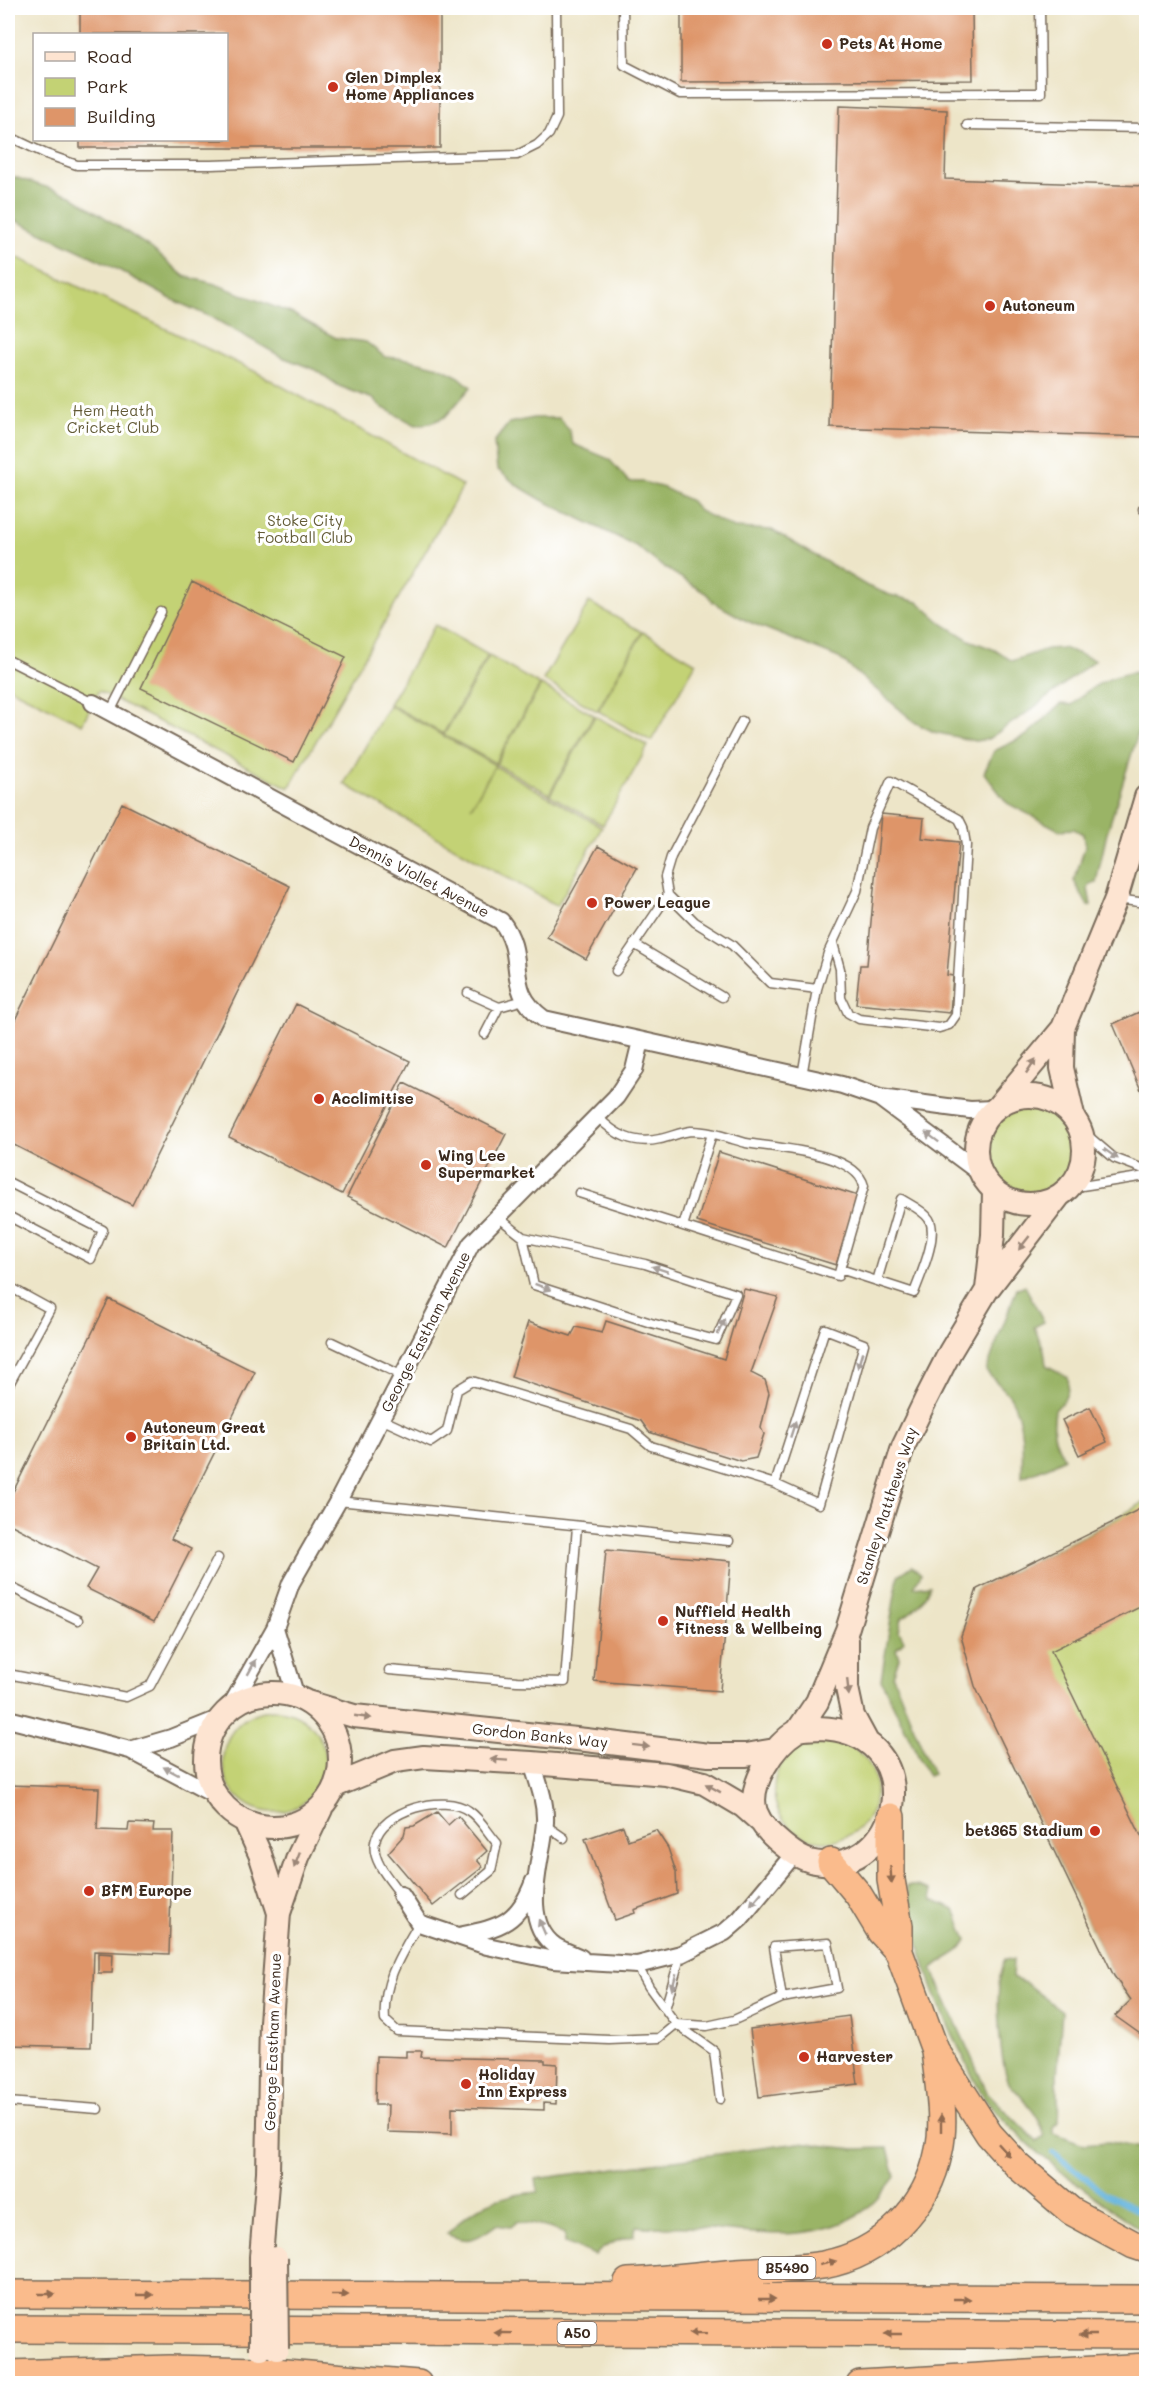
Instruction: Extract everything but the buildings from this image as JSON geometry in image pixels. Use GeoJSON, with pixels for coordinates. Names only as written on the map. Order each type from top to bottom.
{"type":"FeatureCollection","features":[{"type":"Feature","properties":{"kind":"highway"},"geometry":{"type":"LineString","coordinates":[[891,1817],[891,1880],[899,1926],[900,1952],[935,2050],[989,2134],[1018,2166],[1071,2211],[1134,2245],[1146,2249]]}},
{"type":"Feature","properties":{"kind":"highway"},"geometry":{"type":"LineString","coordinates":[[831,1862],[858,1894],[880,1932],[900,1952]]}},
{"type":"Feature","properties":{"kind":"highway","name":"B5490"},"geometry":{"type":"LineString","coordinates":[[478,2296],[574,2284],[645,2281],[825,2264],[868,2248],[904,2221],[918,2204],[935,2166],[940,2148],[942,2122],[935,2050]]}},
{"type":"Feature","properties":{"kind":"highway"},"geometry":{"type":"LineString","coordinates":[[8,2294],[1146,2299]]}},
{"type":"Feature","properties":{"kind":"highway","name":"A50"},"geometry":{"type":"LineString","coordinates":[[8,2329],[1146,2335]]}},
{"type":"Feature","properties":{"kind":"highway"},"geometry":{"type":"LineString","coordinates":[[8,2374],[169,2369],[269,2360],[418,2384]]}},
{"type":"Feature","properties":{"kind":"highway"},"geometry":{"type":"LineString","coordinates":[[860,2384],[1146,2367]]}},
{"type":"Feature","properties":{"kind":"main road"},"geometry":{"type":"LineString","coordinates":[[1063,1028],[1062,1068],[1085,1148],[1080,1171],[1064,1192],[1045,1203],[1028,1205],[1009,1201],[994,1191],[980,1172],[975,1145],[982,1122],[1063,1028],[1116,899],[1146,797]]}},
{"type":"Feature","properties":{"kind":"main road"},"geometry":{"type":"LineString","coordinates":[[996,1107],[1022,1096],[1036,1096],[1052,1100],[1076,1122]]}},
{"type":"Feature","properties":{"kind":"main road","name":"Stanley Matthews Way"},"geometry":{"type":"LineString","coordinates":[[987,1290],[993,1235],[994,1191]]}},
{"type":"Feature","properties":{"kind":"main road","name":"Stanley Matthews Way"},"geometry":{"type":"LineString","coordinates":[[798,1730],[817,1702],[847,1630],[903,1447],[950,1352],[987,1290],[1064,1192]]}},
{"type":"Feature","properties":{"kind":"main road","name":"Stanley Matthews Way"},"geometry":{"type":"LineString","coordinates":[[847,1630],[847,1688],[853,1716],[866,1740]]}},
{"type":"Feature","properties":{"kind":"main road"},"geometry":{"type":"LineString","coordinates":[[274,1693],[302,1699],[330,1723],[340,1747],[341,1766],[337,1785],[321,1809],[301,1822],[274,1828],[245,1821],[225,1807],[211,1793],[206,1764],[208,1740],[224,1713],[251,1697],[274,1693]]}},
{"type":"Feature","properties":{"kind":"main road","name":"Gordon Banks Way"},"geometry":{"type":"LineString","coordinates":[[302,1699],[354,1716],[709,1755],[746,1755],[775,1750]]}},
{"type":"Feature","properties":{"kind":"main road"},"geometry":{"type":"LineString","coordinates":[[833,1729],[866,1740],[881,1755],[890,1771],[893,1786],[891,1817],[868,1848],[843,1861],[813,1861],[794,1854],[773,1837],[760,1821],[756,1810],[755,1800],[759,1778],[775,1750],[798,1730],[833,1729]]}},
{"type":"Feature","properties":{"kind":"main road","name":"Gordon Banks Way"},"geometry":{"type":"LineString","coordinates":[[337,1785],[395,1761],[424,1757],[666,1774],[704,1783],[743,1806],[760,1821]]}},
{"type":"Feature","properties":{"kind":"main road","name":"George Eastham Avenue"},"geometry":{"type":"LineString","coordinates":[[269,2360],[268,2172],[271,2022],[279,1913],[298,1857],[321,1809]]}},
{"type":"Feature","properties":{"kind":"main road","name":"George Eastham Avenue"},"geometry":{"type":"LineString","coordinates":[[245,1821],[261,1856],[279,1913]]}},
{"type":"Feature","properties":{"kind":"street","name":"Dennis Viollet Avenue"},"geometry":{"type":"LineString","coordinates":[[93,703],[501,921],[512,934],[516,949],[519,986],[524,1000]]}},
{"type":"Feature","properties":{"kind":"street"},"geometry":{"type":"LineString","coordinates":[[524,1000],[544,1019],[842,1085],[880,1098],[970,1110],[996,1107]]}},
{"type":"Feature","properties":{"kind":"street","name":"George Eastham Avenue"},"geometry":{"type":"LineString","coordinates":[[224,1713],[275,1628],[291,1583],[338,1501],[471,1244],[598,1117],[628,1082],[634,1070],[642,1041]]}},
{"type":"Feature","properties":{"kind":"street"},"geometry":{"type":"LineString","coordinates":[[880,1098],[980,1172]]}},
{"type":"Feature","properties":{"kind":"street"},"geometry":{"type":"LineString","coordinates":[[275,1628],[302,1699]]}},
{"type":"Feature","properties":{"kind":"street"},"geometry":{"type":"LineString","coordinates":[[130,1750],[171,1738],[224,1713]]}},
{"type":"Feature","properties":{"kind":"street"},"geometry":{"type":"LineString","coordinates":[[8,1719],[130,1750],[211,1793]]}},
{"type":"Feature","properties":{"kind":"street"},"geometry":{"type":"LineString","coordinates":[[459,1936],[505,1923],[519,1910],[528,1896],[535,1879],[544,1825],[544,1806],[532,1763]]}},
{"type":"Feature","properties":{"kind":"street"},"geometry":{"type":"LineString","coordinates":[[401,1895],[419,1923],[487,1947],[553,1960],[637,1965],[681,1954],[725,1932],[740,1919],[794,1854]]}},
{"type":"Feature","properties":{"kind":"street"},"geometry":{"type":"LineString","coordinates":[[535,1879],[540,1929],[556,1946],[587,1961]]}},
{"type":"Feature","properties":{"kind":"lane"},"geometry":{"type":"LineString","coordinates":[[8,135],[46,154],[77,165],[211,165],[517,155],[537,145],[549,134],[557,117],[556,8]]}},
{"type":"Feature","properties":{"kind":"lane"},"geometry":{"type":"LineString","coordinates":[[623,8],[624,65],[680,94],[703,94],[1041,93],[1040,8]]}},
{"type":"Feature","properties":{"kind":"lane"},"geometry":{"type":"LineString","coordinates":[[967,125],[1146,128]]}},
{"type":"Feature","properties":{"kind":"lane"},"geometry":{"type":"LineString","coordinates":[[110,712],[161,612]]}},
{"type":"Feature","properties":{"kind":"lane"},"geometry":{"type":"LineString","coordinates":[[8,660],[93,703]]}},
{"type":"Feature","properties":{"kind":"lane"},"geometry":{"type":"LineString","coordinates":[[742,721],[671,857],[665,877],[668,895],[695,921],[732,945],[770,983],[817,989]]}},
{"type":"Feature","properties":{"kind":"lane"},"geometry":{"type":"LineString","coordinates":[[802,1076],[817,989],[832,943],[856,891],[870,828],[891,781],[959,819],[966,845],[956,1015],[949,1025],[939,1028],[860,1019],[848,1014],[841,998],[840,969],[832,943]]}},
{"type":"Feature","properties":{"kind":"lane"},"geometry":{"type":"LineString","coordinates":[[616,971],[668,895]]}},
{"type":"Feature","properties":{"kind":"lane"},"geometry":{"type":"LineString","coordinates":[[1116,899],[1146,903]]}},
{"type":"Feature","properties":{"kind":"lane"},"geometry":{"type":"LineString","coordinates":[[634,944],[722,997]]}},
{"type":"Feature","properties":{"kind":"lane"},"geometry":{"type":"LineString","coordinates":[[468,993],[499,1007],[524,1000]]}},
{"type":"Feature","properties":{"kind":"lane"},"geometry":{"type":"LineString","coordinates":[[485,1034],[499,1007]]}},
{"type":"Feature","properties":{"kind":"lane"},"geometry":{"type":"LineString","coordinates":[[579,1193],[838,1276],[864,1186],[857,1172],[822,1156],[688,1131],[658,1140],[635,1140],[618,1135],[598,1117]]}},
{"type":"Feature","properties":{"kind":"lane"},"geometry":{"type":"LineString","coordinates":[[1076,1122],[1114,1158],[1146,1170]]}},
{"type":"Feature","properties":{"kind":"lane"},"geometry":{"type":"LineString","coordinates":[[683,1226],[712,1134]]}},
{"type":"Feature","properties":{"kind":"lane"},"geometry":{"type":"LineString","coordinates":[[1064,1192],[1146,1176]]}},
{"type":"Feature","properties":{"kind":"lane"},"geometry":{"type":"LineString","coordinates":[[8,1182],[103,1230],[91,1259],[8,1216]]}},
{"type":"Feature","properties":{"kind":"lane"},"geometry":{"type":"LineString","coordinates":[[840,1269],[877,1281],[914,1293],[928,1254],[932,1234],[929,1218],[901,1199],[877,1281]]}},
{"type":"Feature","properties":{"kind":"lane"},"geometry":{"type":"LineString","coordinates":[[498,1217],[523,1237],[645,1264],[736,1294],[716,1340],[534,1285],[523,1237]]}},
{"type":"Feature","properties":{"kind":"lane"},"geometry":{"type":"LineString","coordinates":[[8,1286],[50,1309],[8,1386]]}},
{"type":"Feature","properties":{"kind":"lane"},"geometry":{"type":"LineString","coordinates":[[381,1419],[431,1442],[447,1431],[457,1390],[472,1381],[631,1430],[651,1446],[776,1484],[819,1504],[864,1344],[825,1329],[776,1484]]}},
{"type":"Feature","properties":{"kind":"lane"},"geometry":{"type":"LineString","coordinates":[[332,1342],[404,1376]]}},
{"type":"Feature","properties":{"kind":"lane"},"geometry":{"type":"LineString","coordinates":[[338,1501],[729,1541]]}},
{"type":"Feature","properties":{"kind":"lane"},"geometry":{"type":"LineString","coordinates":[[389,1670],[517,1681],[565,1682],[577,1526]]}},
{"type":"Feature","properties":{"kind":"lane"},"geometry":{"type":"LineString","coordinates":[[8,1674],[126,1697],[150,1686],[218,1558]]}},
{"type":"Feature","properties":{"kind":"lane"},"geometry":{"type":"LineString","coordinates":[[8,1586],[78,1620]]}},
{"type":"Feature","properties":{"kind":"lane"},"geometry":{"type":"LineString","coordinates":[[401,1895],[376,1858],[375,1841],[388,1821],[420,1805],[445,1804],[469,1810],[496,1843],[491,1871],[462,1895]]}},
{"type":"Feature","properties":{"kind":"lane"},"geometry":{"type":"LineString","coordinates":[[544,1825],[564,1838]]}},
{"type":"Feature","properties":{"kind":"lane"},"geometry":{"type":"LineString","coordinates":[[419,1923],[390,1977],[384,2003],[385,2020],[397,2031],[609,2040],[659,2038],[676,2024],[707,2026],[734,2020],[782,1998],[837,1988],[828,1943],[774,1947],[782,1998]]}},
{"type":"Feature","properties":{"kind":"lane"},"geometry":{"type":"LineString","coordinates":[[665,2009],[681,1954]]}},
{"type":"Feature","properties":{"kind":"lane"},"geometry":{"type":"LineString","coordinates":[[637,1965],[649,1987],[676,2024],[714,2051],[720,2099]]}},
{"type":"Feature","properties":{"kind":"lane"},"geometry":{"type":"LineString","coordinates":[[8,2102],[98,2109]]}},
{"type":"Feature","properties":{"kind":"green space"},"geometry":{"type":"Polygon","coordinates":[[[8,175],[71,195],[151,248],[184,276],[215,284],[293,314],[336,338],[366,342],[385,357],[407,359],[439,367],[459,377],[471,387],[445,417],[416,425],[383,408],[373,399],[339,386],[316,370],[282,357],[213,318],[171,299],[108,264],[8,217],[8,175]]]}},
{"type":"Feature","properties":{"kind":"green space"},"geometry":{"type":"Polygon","coordinates":[[[8,253],[254,371],[463,486],[289,788],[99,691],[82,724],[8,687],[8,253]]]}},
{"type":"Feature","properties":{"kind":"green space"},"geometry":{"type":"Polygon","coordinates":[[[534,418],[559,418],[569,430],[573,444],[609,459],[629,482],[643,482],[664,488],[691,501],[699,511],[734,528],[772,530],[867,586],[918,602],[943,624],[969,640],[995,650],[1012,661],[1047,649],[1063,648],[1095,660],[1031,710],[988,739],[975,741],[934,732],[916,723],[839,658],[747,621],[713,602],[707,594],[659,564],[636,546],[518,486],[497,469],[494,442],[509,423],[534,418]]]}},
{"type":"Feature","properties":{"kind":"green space"},"geometry":{"type":"Polygon","coordinates":[[[589,602],[642,632],[597,711],[543,680],[589,602]]]}},
{"type":"Feature","properties":{"kind":"green space"},"geometry":{"type":"Polygon","coordinates":[[[435,625],[488,655],[443,734],[389,704],[435,625]]]}},
{"type":"Feature","properties":{"kind":"green space"},"geometry":{"type":"Polygon","coordinates":[[[643,632],[696,663],[651,741],[598,711],[643,632]]]}},
{"type":"Feature","properties":{"kind":"green space"},"geometry":{"type":"Polygon","coordinates":[[[489,656],[540,685],[495,763],[444,735],[489,656]]]}},
{"type":"Feature","properties":{"kind":"green space"},"geometry":{"type":"Polygon","coordinates":[[[1146,672],[1145,711],[1107,833],[1096,882],[1090,884],[1088,889],[1091,905],[1088,906],[1074,881],[1085,847],[1083,834],[1074,829],[1059,830],[1007,803],[984,773],[994,751],[1027,735],[1061,704],[1072,705],[1087,691],[1115,677],[1146,672]]]}},
{"type":"Feature","properties":{"kind":"green space"},"geometry":{"type":"Polygon","coordinates":[[[541,685],[594,715],[549,794],[496,764],[541,685]]]}},
{"type":"Feature","properties":{"kind":"green space"},"geometry":{"type":"Polygon","coordinates":[[[389,705],[495,765],[471,807],[495,766],[602,827],[557,906],[344,784],[389,705]]]}},
{"type":"Feature","properties":{"kind":"green space"},"geometry":{"type":"Polygon","coordinates":[[[595,716],[648,746],[603,825],[550,795],[595,716]]]}},
{"type":"Feature","properties":{"kind":"green space"},"geometry":{"type":"Polygon","coordinates":[[[1029,1109],[1053,1116],[1065,1128],[1072,1152],[1065,1176],[1053,1188],[1029,1195],[1005,1188],[993,1176],[986,1152],[993,1128],[1005,1116],[1029,1109]]]}},
{"type":"Feature","properties":{"kind":"green space"},"geometry":{"type":"Polygon","coordinates":[[[1025,1286],[1044,1322],[1034,1327],[1044,1350],[1046,1365],[1068,1377],[1068,1387],[1062,1403],[1055,1410],[1054,1424],[1054,1435],[1064,1458],[1022,1477],[1022,1437],[1015,1407],[1008,1394],[986,1371],[1017,1288],[1025,1286]]]}},
{"type":"Feature","properties":{"kind":"green space","name":"bet365 Stadium"},"geometry":{"type":"Polygon","coordinates":[[[1146,1501],[1146,2038],[1115,2016],[1130,2000],[1114,1976],[975,1686],[961,1636],[977,1589],[1105,1525],[1146,1501]]]}},
{"type":"Feature","properties":{"kind":"green space"},"geometry":{"type":"Polygon","coordinates":[[[912,1566],[921,1574],[914,1587],[930,1585],[919,1604],[902,1618],[899,1631],[904,1641],[896,1649],[899,1658],[893,1676],[933,1774],[928,1776],[881,1680],[898,1576],[912,1566]]]}},
{"type":"Feature","properties":{"kind":"green space"},"geometry":{"type":"Polygon","coordinates":[[[274,1710],[293,1714],[310,1725],[321,1742],[325,1761],[321,1780],[310,1797],[293,1808],[274,1812],[255,1808],[238,1797],[227,1780],[223,1761],[227,1742],[238,1725],[255,1714],[274,1710]]]}},
{"type":"Feature","properties":{"kind":"green space"},"geometry":{"type":"Polygon","coordinates":[[[825,1739],[844,1743],[861,1754],[872,1771],[876,1790],[872,1809],[861,1826],[844,1837],[825,1841],[806,1837],[789,1826],[778,1809],[774,1790],[778,1771],[789,1754],[806,1743],[825,1739]]]}},
{"type":"Feature","properties":{"kind":"green space"},"geometry":{"type":"Polygon","coordinates":[[[907,1886],[930,1890],[932,1900],[955,1910],[967,1941],[959,1951],[932,1969],[987,2092],[1037,2142],[1044,2136],[1041,2124],[1031,2108],[1009,2083],[1002,2056],[998,2002],[1001,1970],[1005,1959],[1013,1960],[1012,1977],[1025,1983],[1062,2011],[1057,2076],[1059,2122],[1054,2127],[1054,2133],[1083,2144],[1109,2142],[1146,2149],[1146,2233],[1043,2156],[1005,2121],[984,2097],[954,2038],[928,1975],[915,1931],[907,1886]]]}},
{"type":"Feature","properties":{"kind":"green space"},"geometry":{"type":"Polygon","coordinates":[[[799,2143],[855,2149],[888,2148],[895,2177],[862,2212],[836,2225],[816,2231],[773,2234],[687,2227],[636,2226],[634,2236],[623,2238],[603,2248],[595,2255],[565,2243],[565,2234],[518,2221],[511,2227],[496,2225],[468,2239],[447,2234],[467,2216],[488,2203],[524,2193],[538,2192],[536,2179],[799,2143]]]}},
{"type":"Feature","properties":{"kind":"waterway"},"geometry":{"type":"LineString","coordinates":[[1053,2153],[1106,2194],[1146,2215]]}},
{"type":"Feature","properties":{"kind":"place","name":"Pets At Home"},"geometry":{"type":"Point","coordinates":[827,44]}},
{"type":"Feature","properties":{"kind":"place","name":"Glen Dimplex Home Appliances"},"geometry":{"type":"Point","coordinates":[333,87]}},
{"type":"Feature","properties":{"kind":"place","name":"Autoneum"},"geometry":{"type":"Point","coordinates":[990,306]}},
{"type":"Feature","properties":{"kind":"place","name":"Power League"},"geometry":{"type":"Point","coordinates":[592,903]}},
{"type":"Feature","properties":{"kind":"place","name":"Acclimitise"},"geometry":{"type":"Point","coordinates":[319,1099]}},
{"type":"Feature","properties":{"kind":"place","name":"Wing Lee Supermarket"},"geometry":{"type":"Point","coordinates":[426,1165]}},
{"type":"Feature","properties":{"kind":"place","name":"Autoneum Great Britain Ltd."},"geometry":{"type":"Point","coordinates":[131,1437]}},
{"type":"Feature","properties":{"kind":"place","name":"Nuffield Health Fitness & Wellbeing"},"geometry":{"type":"Point","coordinates":[663,1621]}},
{"type":"Feature","properties":{"kind":"place","name":"bet365 Stadium"},"geometry":{"type":"Point","coordinates":[1095,1831]}},
{"type":"Feature","properties":{"kind":"place","name":"BFM Europe"},"geometry":{"type":"Point","coordinates":[89,1891]}},
{"type":"Feature","properties":{"kind":"place","name":"Harvester"},"geometry":{"type":"Point","coordinates":[804,2057]}},
{"type":"Feature","properties":{"kind":"place","name":"Holiday Inn Express"},"geometry":{"type":"Point","coordinates":[466,2084]}},
{"type":"Feature","properties":{"kind":"park label","name":"Hem Heath Cricket Club"},"geometry":{"type":"Point","coordinates":[113,420]}},
{"type":"Feature","properties":{"kind":"park label","name":"Stoke City Football Club"},"geometry":{"type":"Point","coordinates":[305,530]}}]}
